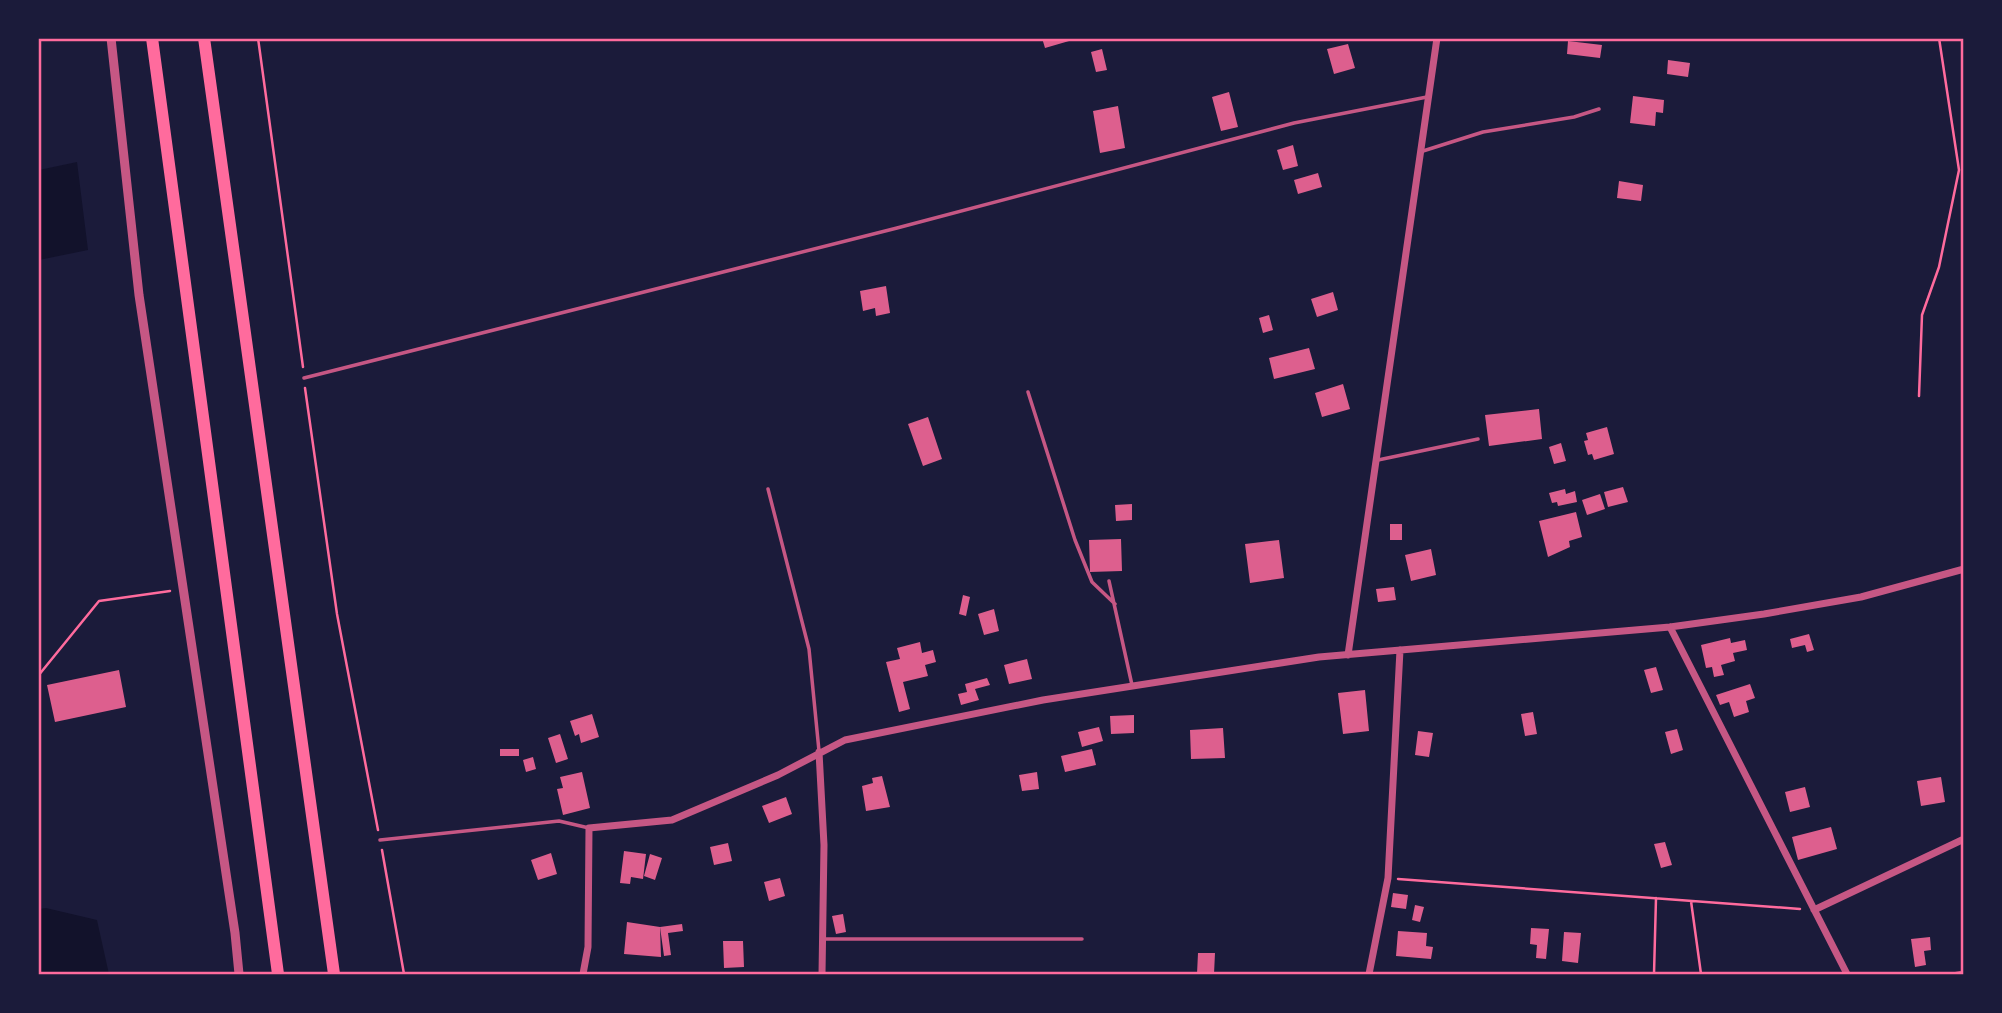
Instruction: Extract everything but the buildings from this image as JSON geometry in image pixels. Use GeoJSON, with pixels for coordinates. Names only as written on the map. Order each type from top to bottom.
{"type":"FeatureCollection","features":[{"type":"Feature","properties":{"kind":"highway"},"geometry":{"type":"LineString","coordinates":[[152,38],[278,975]]}},
{"type":"Feature","properties":{"kind":"highway"},"geometry":{"type":"LineString","coordinates":[[204,38],[334,975]]}},
{"type":"Feature","properties":{"kind":"street"},"geometry":{"type":"LineString","coordinates":[[111,38],[139,295],[239,975]]}},
{"type":"Feature","properties":{"kind":"street"},"geometry":{"type":"LineString","coordinates":[[1348,655],[1437,38]]}},
{"type":"Feature","properties":{"kind":"street"},"geometry":{"type":"LineString","coordinates":[[583,975],[588,947],[589,828],[648,820],[672,820],[778,775],[845,740],[1043,700],[1348,655],[1670,627],[1861,597],[1964,569]]}},
{"type":"Feature","properties":{"kind":"street"},"geometry":{"type":"LineString","coordinates":[[1670,627],[1847,975]]}},
{"type":"Feature","properties":{"kind":"street"},"geometry":{"type":"LineString","coordinates":[[1369,975],[1388,878],[1400,650]]}},
{"type":"Feature","properties":{"kind":"street"},"geometry":{"type":"LineString","coordinates":[[819,752],[824,845],[822,975]]}},
{"type":"Feature","properties":{"kind":"street"},"geometry":{"type":"LineString","coordinates":[[1814,910],[1964,839]]}},
{"type":"Feature","properties":{"kind":"lane"},"geometry":{"type":"LineString","coordinates":[[304,378],[897,228],[1294,123],[1429,96]]}},
{"type":"Feature","properties":{"kind":"lane"},"geometry":{"type":"LineString","coordinates":[[1421,152],[1483,132],[1574,117],[1599,109]]}},
{"type":"Feature","properties":{"kind":"lane"},"geometry":{"type":"LineString","coordinates":[[1028,392],[1075,540],[1092,582],[1115,604]]}},
{"type":"Feature","properties":{"kind":"lane"},"geometry":{"type":"LineString","coordinates":[[1376,460],[1478,439]]}},
{"type":"Feature","properties":{"kind":"lane"},"geometry":{"type":"LineString","coordinates":[[768,489],[808,649],[819,752]]}},
{"type":"Feature","properties":{"kind":"lane"},"geometry":{"type":"LineString","coordinates":[[1109,581],[1133,687]]}},
{"type":"Feature","properties":{"kind":"lane"},"geometry":{"type":"LineString","coordinates":[[380,840],[559,821],[589,828]]}},
{"type":"Feature","properties":{"kind":"lane"},"geometry":{"type":"LineString","coordinates":[[823,939],[1083,939]]}},
{"type":"Feature","properties":{"kind":"lane"},"geometry":{"type":"LineString","coordinates":[[1954,975],[1964,972]]}},
{"type":"Feature","properties":{"kind":"path"},"geometry":{"type":"LineString","coordinates":[[258,38],[337,614],[404,975]]}},
{"type":"Feature","properties":{"kind":"path"},"geometry":{"type":"LineString","coordinates":[[1919,396],[1922,315],[1939,267],[1959,170],[1939,38]]}},
{"type":"Feature","properties":{"kind":"path"},"geometry":{"type":"LineString","coordinates":[[38,676],[99,601],[183,589]]}},
{"type":"Feature","properties":{"kind":"path"},"geometry":{"type":"LineString","coordinates":[[1388,878],[1814,910]]}},
{"type":"Feature","properties":{"kind":"path"},"geometry":{"type":"LineString","coordinates":[[1654,975],[1656,898]]}},
{"type":"Feature","properties":{"kind":"path"},"geometry":{"type":"LineString","coordinates":[[1691,901],[1701,975]]}},
{"type":"Feature","properties":{"kind":"shaded area"},"geometry":{"type":"Polygon","coordinates":[[[77,162],[88,250],[39,260],[39,170],[77,162]]]}},
{"type":"Feature","properties":{"kind":"shaded area"},"geometry":{"type":"Polygon","coordinates":[[[46,908],[97,920],[109,974],[39,974],[39,909],[46,908]]]}}]}
